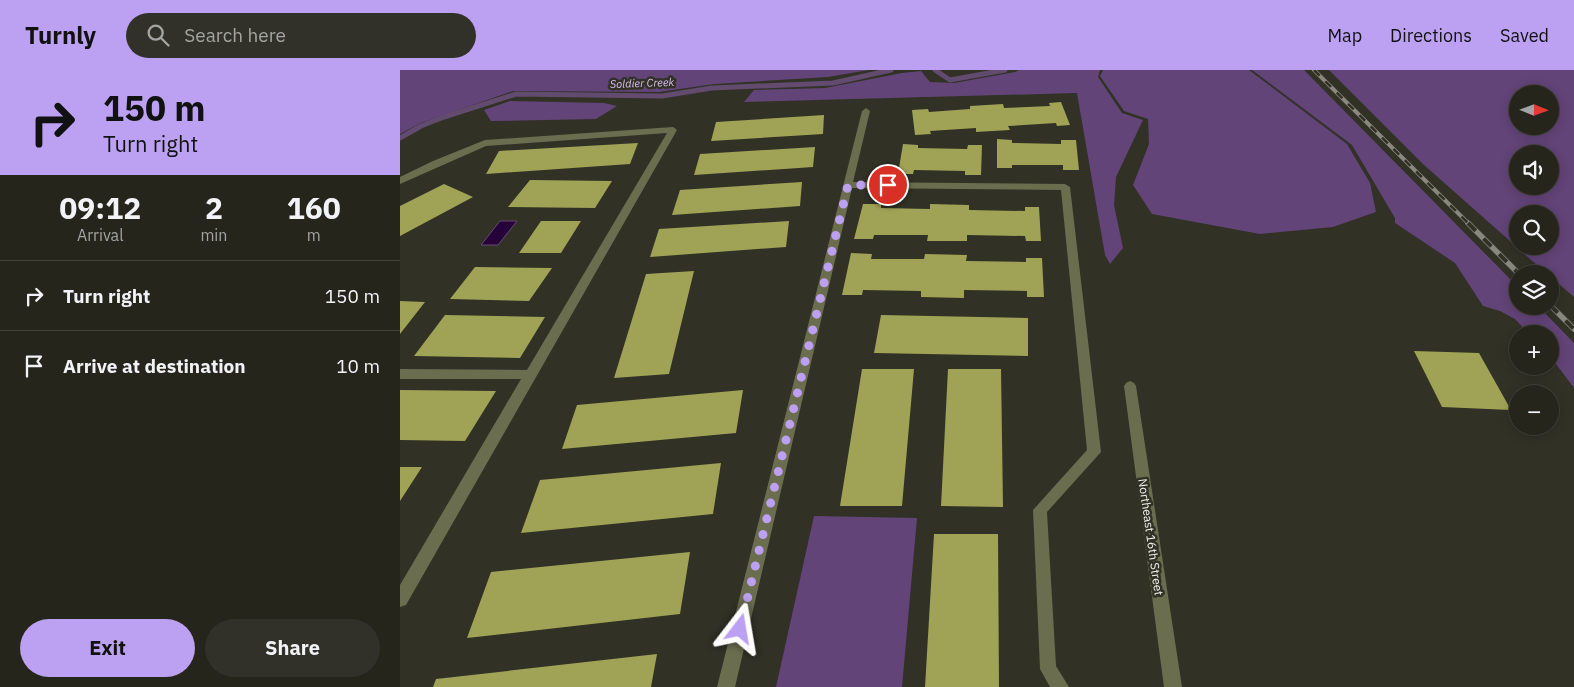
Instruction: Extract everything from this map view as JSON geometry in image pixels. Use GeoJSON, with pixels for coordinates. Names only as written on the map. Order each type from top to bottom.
{"type":"FeatureCollection","features":[{"type":"Feature","properties":{"kind":"street"},"geometry":{"type":"LineString","coordinates":[[726,687],[866,111]]}},
{"type":"Feature","properties":{"kind":"street"},"geometry":{"type":"LineString","coordinates":[[400,181],[436,163],[485,143],[673,130],[400,600]]}},
{"type":"Feature","properties":{"kind":"street"},"geometry":{"type":"LineString","coordinates":[[848,185],[1065,187],[1094,452],[1040,510],[1048,668],[1060,687]]}},
{"type":"Feature","properties":{"kind":"street"},"geometry":{"type":"LineString","coordinates":[[400,374],[531,375]]}},
{"type":"Feature","properties":{"kind":"street","name":"Northeast 16th Street"},"geometry":{"type":"LineString","coordinates":[[1130,386],[1172,687]]}},
{"type":"Feature","properties":{"kind":"shaded area"},"geometry":{"type":"Polygon","coordinates":[[[400,70],[869,70],[828,77],[714,84],[659,92],[513,91],[421,123],[400,134],[400,70]]]}},
{"type":"Feature","properties":{"kind":"shaded area"},"geometry":{"type":"Polygon","coordinates":[[[1019,70],[1100,70],[1098,77],[1122,113],[1143,120],[1116,177],[1114,205],[1123,248],[1110,264],[1105,255],[1077,93],[744,102],[754,90],[825,88],[921,71],[930,82],[954,83],[1019,70]]]}},
{"type":"Feature","properties":{"kind":"shaded area"},"geometry":{"type":"Polygon","coordinates":[[[1103,70],[1249,70],[1347,144],[1370,183],[1376,212],[1333,227],[1260,234],[1152,214],[1133,185],[1149,144],[1148,119],[1124,111],[1100,76],[1103,70]]]}},
{"type":"Feature","properties":{"kind":"shaded area"},"geometry":{"type":"Polygon","coordinates":[[[1252,70],[1304,70],[1509,278],[1509,315],[1547,315],[1556,325],[1521,325],[1515,319],[1500,311],[1483,306],[1455,263],[1395,223],[1395,218],[1352,145],[1252,70]]]}},
{"type":"Feature","properties":{"kind":"shaded area"},"geometry":{"type":"Polygon","coordinates":[[[1329,70],[1574,70],[1574,297],[1559,284],[1559,265],[1537,265],[1526,255],[1559,255],[1559,205],[1509,205],[1509,240],[1423,164],[1329,70]]]}},
{"type":"Feature","properties":{"kind":"shaded area"},"geometry":{"type":"Polygon","coordinates":[[[510,101],[604,103],[617,106],[596,119],[491,121],[484,110],[510,101]]]}},
{"type":"Feature","properties":{"kind":"shaded area"},"geometry":{"type":"Polygon","coordinates":[[[500,221],[517,221],[498,245],[481,245],[500,221]]]}},
{"type":"Feature","properties":{"kind":"shaded area"},"geometry":{"type":"Polygon","coordinates":[[[1559,328],[1574,343],[1574,388],[1559,368],[1559,328]]]}},
{"type":"Feature","properties":{"kind":"shaded area"},"geometry":{"type":"Polygon","coordinates":[[[814,516],[917,518],[902,687],[776,687],[814,516]]]}},
{"type":"Feature","properties":{"kind":"building"},"geometry":{"type":"Polygon","coordinates":[[[1061,102],[1070,125],[1057,126],[1056,123],[1008,126],[1010,130],[976,132],[976,128],[930,131],[931,134],[915,135],[912,110],[928,109],[929,112],[970,109],[970,106],[1003,104],[1004,108],[1050,106],[1049,103],[1061,102]]]}},
{"type":"Feature","properties":{"kind":"building"},"geometry":{"type":"Polygon","coordinates":[[[824,115],[823,134],[711,141],[716,122],[824,115]]]}},
{"type":"Feature","properties":{"kind":"building"},"geometry":{"type":"Polygon","coordinates":[[[997,139],[1012,140],[1012,143],[1061,144],[1061,140],[1076,140],[1079,170],[1063,170],[1063,165],[1012,165],[1012,168],[997,168],[997,139]]]}},
{"type":"Feature","properties":{"kind":"building"},"geometry":{"type":"Polygon","coordinates":[[[638,143],[630,164],[486,174],[499,151],[638,143]]]}},
{"type":"Feature","properties":{"kind":"building"},"geometry":{"type":"Polygon","coordinates":[[[903,144],[918,145],[918,148],[967,149],[968,145],[982,145],[981,175],[965,175],[965,171],[914,170],[913,174],[898,174],[903,144]]]}},
{"type":"Feature","properties":{"kind":"building"},"geometry":{"type":"Polygon","coordinates":[[[815,147],[813,167],[694,175],[700,154],[815,147]]]}},
{"type":"Feature","properties":{"kind":"building"},"geometry":{"type":"Polygon","coordinates":[[[530,180],[612,181],[595,208],[508,207],[530,180]]]}},
{"type":"Feature","properties":{"kind":"building"},"geometry":{"type":"Polygon","coordinates":[[[802,182],[800,206],[672,215],[680,190],[802,182]]]}},
{"type":"Feature","properties":{"kind":"building"},"geometry":{"type":"Polygon","coordinates":[[[444,184],[473,197],[400,236],[400,206],[444,184]]]}},
{"type":"Feature","properties":{"kind":"building"},"geometry":{"type":"Polygon","coordinates":[[[863,204],[881,204],[881,208],[930,209],[930,204],[969,205],[969,210],[1025,211],[1025,207],[1039,207],[1041,241],[1026,241],[1025,236],[967,235],[967,241],[927,241],[928,235],[874,235],[873,239],[854,239],[863,204]]]}},
{"type":"Feature","properties":{"kind":"building"},"geometry":{"type":"Polygon","coordinates":[[[541,221],[581,221],[561,253],[519,253],[541,221]]]}},
{"type":"Feature","properties":{"kind":"building"},"geometry":{"type":"Polygon","coordinates":[[[789,221],[786,247],[650,257],[659,229],[789,221]]]}},
{"type":"Feature","properties":{"kind":"building"},"geometry":{"type":"Polygon","coordinates":[[[851,253],[872,254],[871,259],[924,259],[925,254],[967,255],[966,261],[1026,262],[1026,258],[1042,258],[1044,297],[1027,297],[1027,291],[964,290],[964,298],[921,297],[921,291],[863,290],[862,295],[842,295],[851,253]]]}},
{"type":"Feature","properties":{"kind":"building"},"geometry":{"type":"Polygon","coordinates":[[[475,267],[552,268],[529,301],[450,299],[475,267]]]}},
{"type":"Feature","properties":{"kind":"building"},"geometry":{"type":"Polygon","coordinates":[[[694,271],[669,374],[614,378],[646,274],[694,271]]]}},
{"type":"Feature","properties":{"kind":"building"},"geometry":{"type":"Polygon","coordinates":[[[400,301],[425,302],[400,334],[400,301]]]}},
{"type":"Feature","properties":{"kind":"building"},"geometry":{"type":"Polygon","coordinates":[[[445,315],[545,317],[520,358],[414,356],[445,315]]]}},
{"type":"Feature","properties":{"kind":"building"},"geometry":{"type":"Polygon","coordinates":[[[881,315],[1028,318],[1028,356],[874,353],[881,315]]]}},
{"type":"Feature","properties":{"kind":"building"},"geometry":{"type":"Polygon","coordinates":[[[1414,351],[1479,353],[1509,406],[1509,410],[1442,407],[1414,351]]]}},
{"type":"Feature","properties":{"kind":"building"},"geometry":{"type":"Polygon","coordinates":[[[862,369],[914,369],[902,506],[840,506],[862,369]]]}},
{"type":"Feature","properties":{"kind":"building"},"geometry":{"type":"Polygon","coordinates":[[[948,369],[1001,369],[1003,507],[941,506],[948,369]]]}},
{"type":"Feature","properties":{"kind":"building"},"geometry":{"type":"Polygon","coordinates":[[[400,390],[496,391],[465,441],[400,440],[400,390]]]}},
{"type":"Feature","properties":{"kind":"building"},"geometry":{"type":"Polygon","coordinates":[[[743,390],[736,433],[562,449],[577,405],[743,390]]]}},
{"type":"Feature","properties":{"kind":"building"},"geometry":{"type":"Polygon","coordinates":[[[721,463],[713,514],[521,533],[540,480],[721,463]]]}},
{"type":"Feature","properties":{"kind":"building"},"geometry":{"type":"Polygon","coordinates":[[[400,467],[422,467],[400,501],[400,467]]]}},
{"type":"Feature","properties":{"kind":"building"},"geometry":{"type":"Polygon","coordinates":[[[934,534],[998,534],[999,687],[925,687],[934,534]]]}},
{"type":"Feature","properties":{"kind":"building"},"geometry":{"type":"Polygon","coordinates":[[[690,552],[680,614],[467,638],[491,572],[690,552]]]}},
{"type":"Feature","properties":{"kind":"building"},"geometry":{"type":"Polygon","coordinates":[[[657,654],[651,687],[433,687],[436,679],[657,654]]]}},
{"type":"Feature","properties":{"kind":"waterway","name":"Soldier Creek"},"geometry":{"type":"LineString","coordinates":[[400,138],[421,126],[444,117],[516,94],[662,96],[712,88],[833,83],[891,70]]}},
{"type":"Feature","properties":{"kind":"waterway","name":"Soldier Creek"},"geometry":{"type":"LineString","coordinates":[[935,70],[950,80],[1005,70]]}},
{"type":"Feature","properties":{"kind":"railway"},"geometry":{"type":"LineString","coordinates":[[1314,70],[1469,224]]}},
{"type":"Feature","properties":{"kind":"railway"},"geometry":{"type":"LineString","coordinates":[[1469,224],[1510,265]]}},
{"type":"Feature","properties":{"kind":"railway"},"geometry":{"type":"LineString","coordinates":[[1559,314],[1574,329]]}},
{"type":"Feature","properties":{"kind":"route"},"geometry":{"type":"LineString","coordinates":[[740,629],[848,185],[888,185]]}}]}
